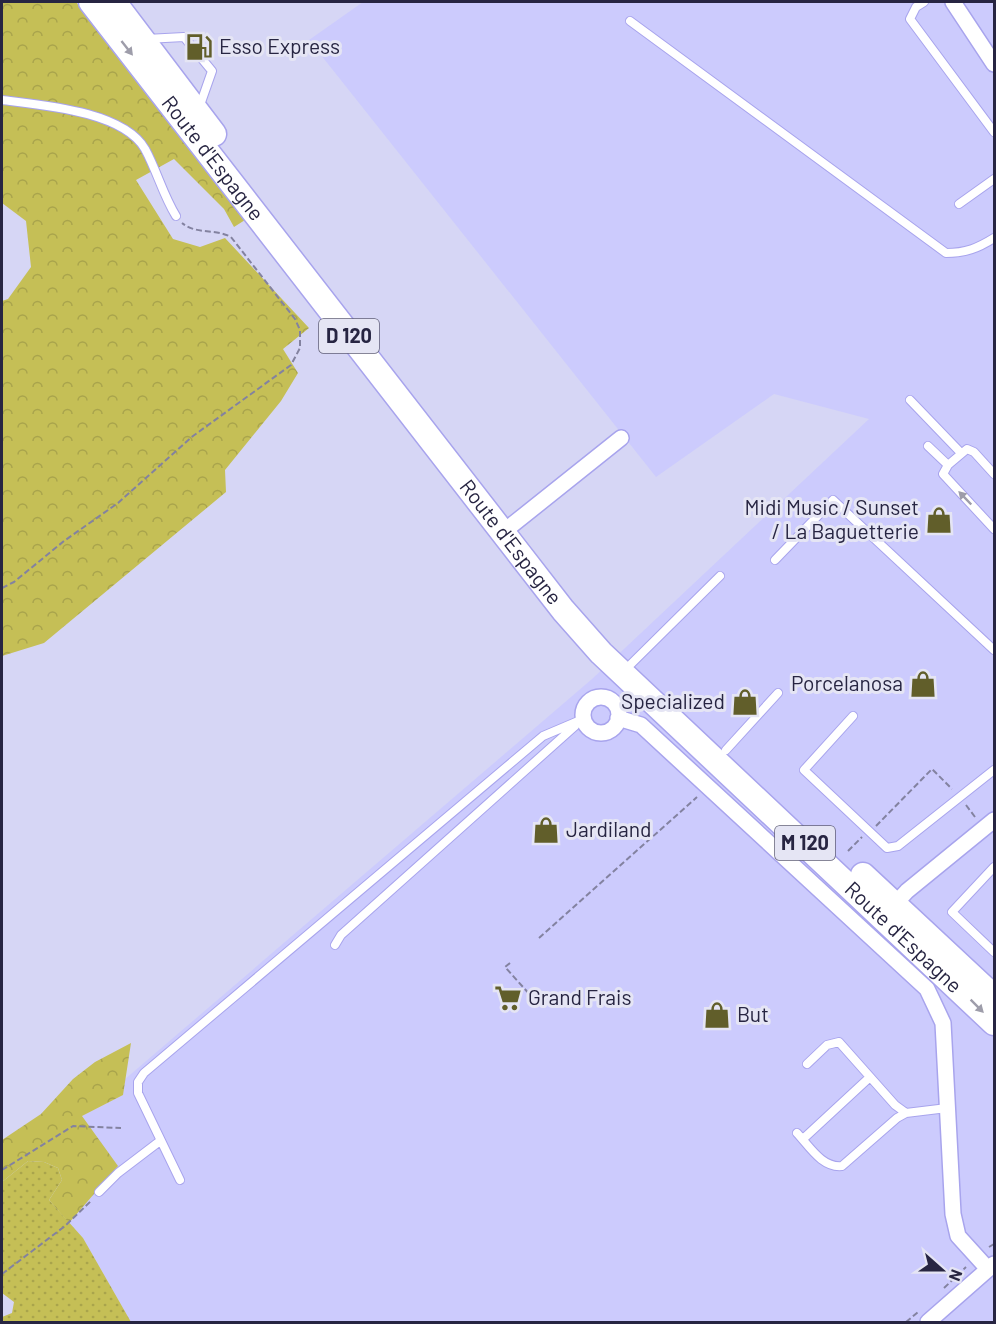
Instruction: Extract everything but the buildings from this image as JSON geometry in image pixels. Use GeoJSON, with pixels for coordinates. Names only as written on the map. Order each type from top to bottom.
{"type":"FeatureCollection","features":[{"type":"Feature","properties":{"kind":"main road","name":"Route d'Espagne"},"geometry":{"type":"LineString","coordinates":[[91,2],[507,529]]}},
{"type":"Feature","properties":{"kind":"main road","name":"Route d'Espagne"},"geometry":{"type":"LineString","coordinates":[[114,2],[507,529],[563,610],[726,750],[994,997]]}},
{"type":"Feature","properties":{"kind":"main road","name":"Route d'Espagne"},"geometry":{"type":"LineString","coordinates":[[622,661],[994,1023]]}},
{"type":"Feature","properties":{"kind":"street"},"geometry":{"type":"LineString","coordinates":[[953,2],[994,64]]}},
{"type":"Feature","properties":{"kind":"street"},"geometry":{"type":"LineString","coordinates":[[507,529],[621,438]]}},
{"type":"Feature","properties":{"kind":"street"},"geometry":{"type":"LineString","coordinates":[[600,697],[619,704],[616,724],[605,732],[591,730],[583,719],[583,711],[592,699],[600,697]]}},
{"type":"Feature","properties":{"kind":"street","name":"Route d'Espagne"},"geometry":{"type":"LineString","coordinates":[[619,704],[927,988],[943,1023],[953,1214],[957,1236],[991,1266]]}},
{"type":"Feature","properties":{"kind":"street"},"geometry":{"type":"LineString","coordinates":[[895,904],[907,891],[994,820]]}},
{"type":"Feature","properties":{"kind":"street"},"geometry":{"type":"LineString","coordinates":[[928,1323],[991,1266]]}},
{"type":"Feature","properties":{"kind":"lane"},"geometry":{"type":"LineString","coordinates":[[924,2],[916,7],[910,19],[994,132]]}},
{"type":"Feature","properties":{"kind":"lane"},"geometry":{"type":"LineString","coordinates":[[630,21],[946,253],[961,253],[976,249],[994,238]]}},
{"type":"Feature","properties":{"kind":"lane"},"geometry":{"type":"LineString","coordinates":[[142,39],[184,37],[212,70],[197,112]]}},
{"type":"Feature","properties":{"kind":"lane"},"geometry":{"type":"LineString","coordinates":[[2,100],[81,112],[126,129],[146,150],[165,198],[176,216]]}},
{"type":"Feature","properties":{"kind":"lane"},"geometry":{"type":"LineString","coordinates":[[959,204],[994,179]]}},
{"type":"Feature","properties":{"kind":"lane"},"geometry":{"type":"LineString","coordinates":[[910,400],[961,453]]}},
{"type":"Feature","properties":{"kind":"lane"},"geometry":{"type":"LineString","coordinates":[[928,446],[948,465]]}},
{"type":"Feature","properties":{"kind":"lane"},"geometry":{"type":"LineString","coordinates":[[994,474],[971,450],[965,450],[944,470],[945,477],[994,529]]}},
{"type":"Feature","properties":{"kind":"lane"},"geometry":{"type":"LineString","coordinates":[[776,560],[833,500],[994,650]]}},
{"type":"Feature","properties":{"kind":"lane"},"geometry":{"type":"LineString","coordinates":[[622,661],[720,576]]}},
{"type":"Feature","properties":{"kind":"lane"},"geometry":{"type":"LineString","coordinates":[[726,750],[778,693]]}},
{"type":"Feature","properties":{"kind":"lane"},"geometry":{"type":"LineString","coordinates":[[853,716],[804,770],[887,848],[898,846],[994,770]]}},
{"type":"Feature","properties":{"kind":"lane"},"geometry":{"type":"LineString","coordinates":[[334,945],[341,935],[555,741],[583,719]]}},
{"type":"Feature","properties":{"kind":"lane"},"geometry":{"type":"LineString","coordinates":[[180,1180],[138,1093],[138,1082],[151,1065],[543,736],[583,719]]}},
{"type":"Feature","properties":{"kind":"lane"},"geometry":{"type":"LineString","coordinates":[[994,867],[952,912],[994,952]]}},
{"type":"Feature","properties":{"kind":"lane"},"geometry":{"type":"LineString","coordinates":[[807,1064],[835,1041],[839,1042],[895,1106],[906,1113]]}},
{"type":"Feature","properties":{"kind":"lane"},"geometry":{"type":"LineString","coordinates":[[870,1077],[800,1136],[825,1163],[832,1167],[842,1166],[906,1113],[947,1108]]}},
{"type":"Feature","properties":{"kind":"lane"},"geometry":{"type":"LineString","coordinates":[[99,1192],[118,1173],[160,1141]]}},
{"type":"Feature","properties":{"kind":"path"},"geometry":{"type":"LineString","coordinates":[[2,588],[14,582],[64,541],[118,503],[193,436],[266,385],[291,365],[297,356],[301,338],[295,319],[231,237],[223,233],[195,231],[184,225],[176,216]]}},
{"type":"Feature","properties":{"kind":"path"},"geometry":{"type":"LineString","coordinates":[[848,851],[932,769],[960,796],[976,818]]}},
{"type":"Feature","properties":{"kind":"path"},"geometry":{"type":"LineString","coordinates":[[539,938],[698,796],[702,797]]}},
{"type":"Feature","properties":{"kind":"path"},"geometry":{"type":"LineString","coordinates":[[510,963],[505,967],[532,997]]}},
{"type":"Feature","properties":{"kind":"path"},"geometry":{"type":"LineString","coordinates":[[2,1170],[73,1126],[121,1128]]}},
{"type":"Feature","properties":{"kind":"path"},"geometry":{"type":"LineString","coordinates":[[2,1274],[65,1226],[99,1192]]}},
{"type":"Feature","properties":{"kind":"path"},"geometry":{"type":"LineString","coordinates":[[989,1247],[994,1244]]}},
{"type":"Feature","properties":{"kind":"shaded area"},"geometry":{"type":"Polygon","coordinates":[[[363,2],[994,2],[994,1322],[131,1322],[83,1238],[69,1223],[117,1166],[82,1116],[123,1095],[124,1080],[592,679],[869,419],[774,394],[656,477],[309,40],[363,2]]]}},
{"type":"Feature","properties":{"kind":"green space"},"geometry":{"type":"Polygon","coordinates":[[[2,2],[76,2],[245,220],[234,227],[224,209],[174,159],[136,180],[173,239],[200,247],[225,238],[309,328],[283,349],[298,373],[281,401],[225,470],[226,492],[44,643],[2,656],[2,301],[8,299],[31,267],[26,221],[2,203],[2,2]]]}},
{"type":"Feature","properties":{"kind":"green space"},"geometry":{"type":"Polygon","coordinates":[[[131,1043],[123,1095],[82,1116],[118,1166],[69,1223],[49,1200],[62,1180],[58,1168],[44,1162],[28,1161],[2,1182],[2,1140],[41,1114],[73,1079],[95,1062],[131,1043]]]}},
{"type":"Feature","properties":{"kind":"green space"},"geometry":{"type":"Polygon","coordinates":[[[28,1161],[44,1162],[58,1168],[62,1180],[49,1200],[83,1238],[131,1322],[2,1322],[2,1317],[12,1313],[14,1302],[2,1293],[2,1182],[28,1161]]]}},
{"type":"Feature","properties":{"kind":"place","name":"Esso Express"},"geometry":{"type":"Point","coordinates":[199,47]}},
{"type":"Feature","properties":{"kind":"place","name":"Midi Music / Sunset / La Baguetterie"},"geometry":{"type":"Point","coordinates":[939,520]}},
{"type":"Feature","properties":{"kind":"place","name":"Porcelanosa"},"geometry":{"type":"Point","coordinates":[923,684]}},
{"type":"Feature","properties":{"kind":"place","name":"Specialized"},"geometry":{"type":"Point","coordinates":[745,702]}},
{"type":"Feature","properties":{"kind":"place","name":"Jardiland"},"geometry":{"type":"Point","coordinates":[546,830]}},
{"type":"Feature","properties":{"kind":"place","name":"Grand Frais"},"geometry":{"type":"Point","coordinates":[508,998]}},
{"type":"Feature","properties":{"kind":"place","name":"But"},"geometry":{"type":"Point","coordinates":[717,1015]}}]}
